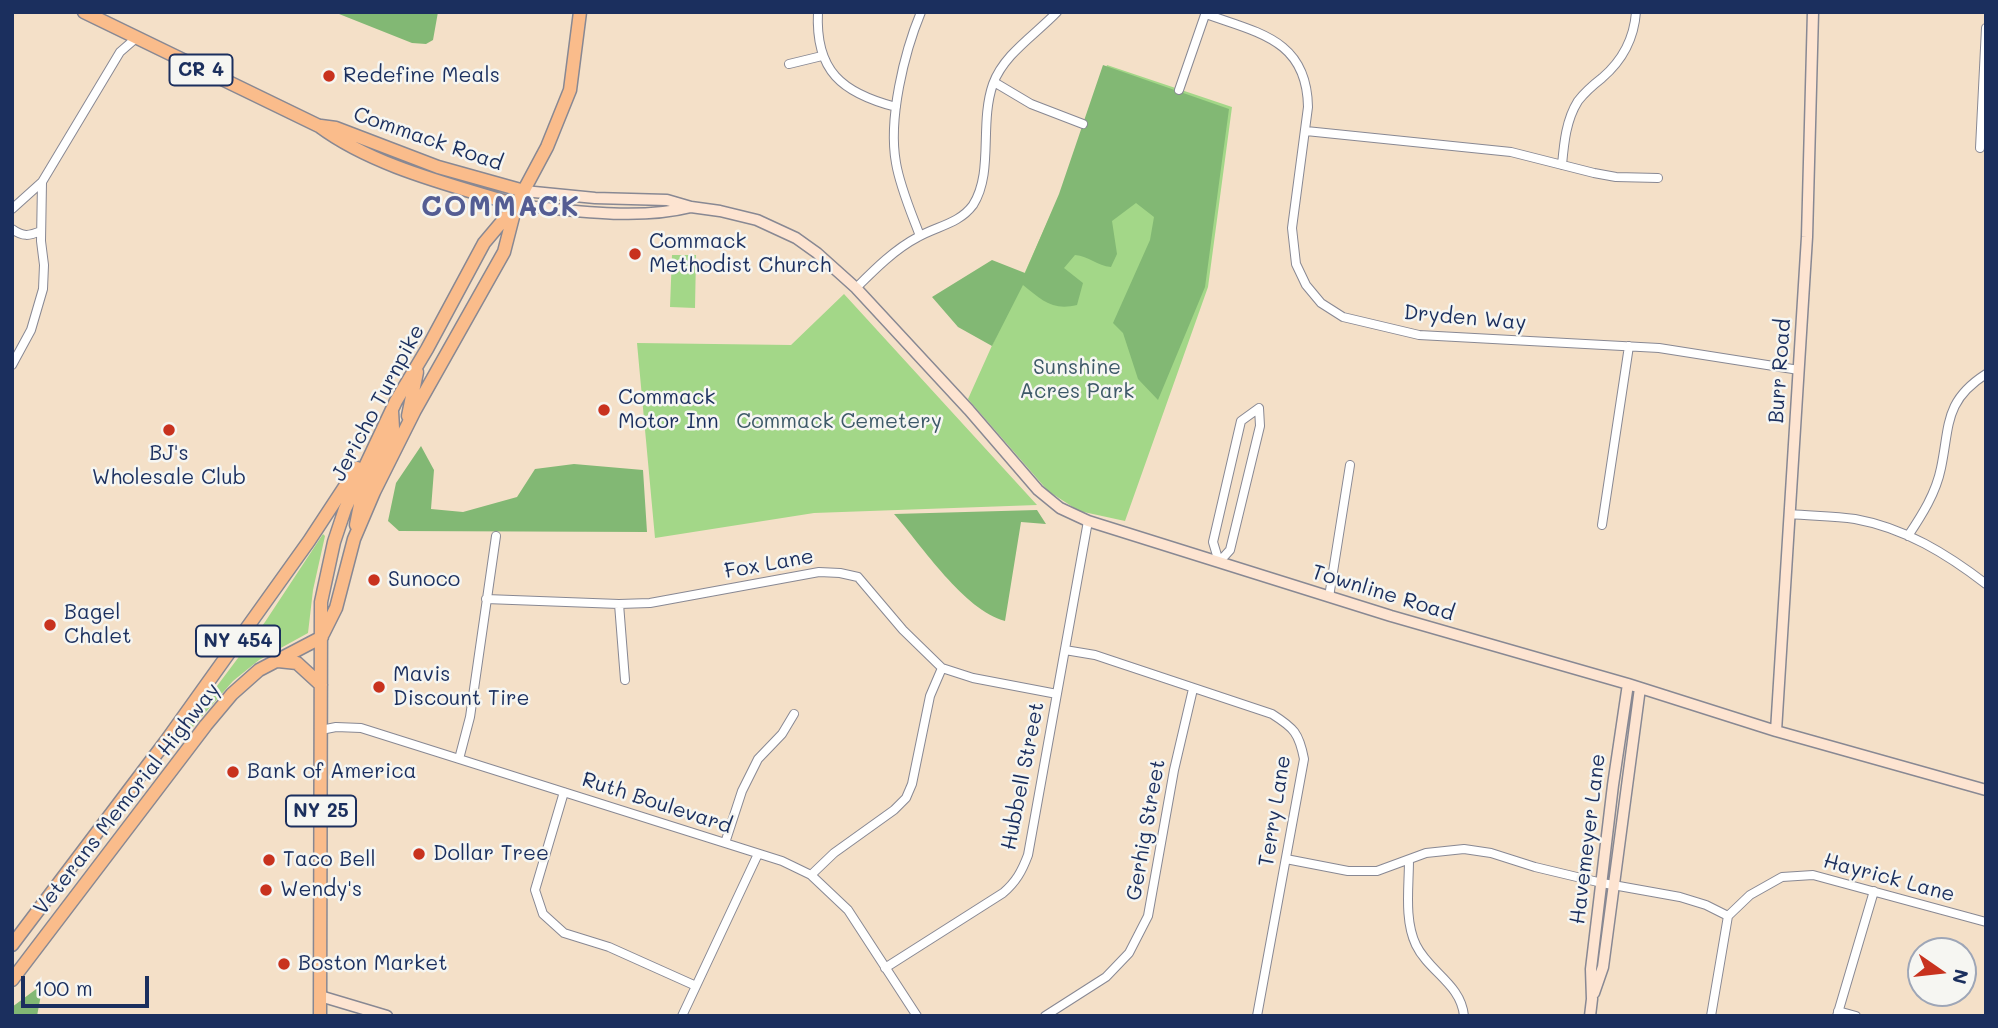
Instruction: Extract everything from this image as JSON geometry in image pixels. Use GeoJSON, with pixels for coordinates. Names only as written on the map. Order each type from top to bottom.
{"type":"FeatureCollection","features":[{"type":"Feature","properties":{"kind":"main road","name":"Commack Road"},"geometry":{"type":"LineString","coordinates":[[84,12],[319,126],[345,143],[407,169],[516,205]]}},
{"type":"Feature","properties":{"kind":"main road","name":"Jericho Turnpike"},"geometry":{"type":"LineString","coordinates":[[320,1016],[321,602],[334,542],[357,480],[392,411],[484,243],[516,205],[547,147],[567,100],[580,12]]}},
{"type":"Feature","properties":{"kind":"main road","name":"Burr Road"},"geometry":{"type":"LineString","coordinates":[[1776,731],[1807,237],[1813,12]]}},
{"type":"Feature","properties":{"kind":"main road","name":"Commack Road"},"geometry":{"type":"LineString","coordinates":[[319,126],[336,128],[438,167],[524,191]]}},
{"type":"Feature","properties":{"kind":"main road","name":"CR 4"},"geometry":{"type":"LineString","coordinates":[[524,191],[595,198],[667,200],[757,220],[781,230],[817,253],[856,288]]}},
{"type":"Feature","properties":{"kind":"main road","name":"Jericho Turnpike"},"geometry":{"type":"LineString","coordinates":[[322,637],[336,608],[354,539],[374,492],[410,419],[504,252],[516,205]]}},
{"type":"Feature","properties":{"kind":"main road","name":"CR 4"},"geometry":{"type":"LineString","coordinates":[[516,205],[631,213],[666,213],[691,207]]}},
{"type":"Feature","properties":{"kind":"main road","name":"Townline Road"},"geometry":{"type":"LineString","coordinates":[[856,288],[969,410],[1038,490],[1060,508],[1088,521],[1329,597],[1628,684],[1776,731],[1986,790]]}},
{"type":"Feature","properties":{"kind":"main road"},"geometry":{"type":"LineString","coordinates":[[427,349],[444,360]]}},
{"type":"Feature","properties":{"kind":"main road"},"geometry":{"type":"LineString","coordinates":[[425,393],[427,349]]}},
{"type":"Feature","properties":{"kind":"main road"},"geometry":{"type":"LineString","coordinates":[[410,419],[408,411],[418,365]]}},
{"type":"Feature","properties":{"kind":"main road"},"geometry":{"type":"LineString","coordinates":[[354,539],[364,485],[393,428],[392,411]]}},
{"type":"Feature","properties":{"kind":"main road","name":"Veterans Memorial Highway"},"geometry":{"type":"LineString","coordinates":[[12,944],[166,741],[376,443]]}},
{"type":"Feature","properties":{"kind":"main road","name":"Veterans Memorial Highway"},"geometry":{"type":"LineString","coordinates":[[12,980],[206,725],[244,682],[273,662],[322,637]]}},
{"type":"Feature","properties":{"kind":"main road"},"geometry":{"type":"LineString","coordinates":[[273,662],[296,663],[321,685]]}},
{"type":"Feature","properties":{"kind":"main road","name":"Havemeyer Lane"},"geometry":{"type":"LineString","coordinates":[[1590,1016],[1591,969],[1628,684]]}},
{"type":"Feature","properties":{"kind":"main road","name":"Havemeyer Lane"},"geometry":{"type":"LineString","coordinates":[[1592,999],[1603,967],[1640,688]]}},
{"type":"Feature","properties":{"kind":"main road"},"geometry":{"type":"LineString","coordinates":[[320,996],[387,1016]]}},
{"type":"Feature","properties":{"kind":"street"},"geometry":{"type":"LineString","coordinates":[[818,12],[817,30],[822,56],[831,73],[844,86],[860,96],[896,107]]}},
{"type":"Feature","properties":{"kind":"street"},"geometry":{"type":"LineString","coordinates":[[920,236],[896,163],[893,136],[896,107],[921,12]]}},
{"type":"Feature","properties":{"kind":"street"},"geometry":{"type":"LineString","coordinates":[[856,288],[900,248],[920,236],[949,225],[971,207],[980,192],[984,172],[985,121],[994,82],[1014,53],[1056,12]]}},
{"type":"Feature","properties":{"kind":"street"},"geometry":{"type":"LineString","coordinates":[[1562,165],[1568,122],[1578,102],[1618,62],[1629,47],[1635,28],[1636,12]]}},
{"type":"Feature","properties":{"kind":"street"},"geometry":{"type":"LineString","coordinates":[[1179,90],[1206,13]]}},
{"type":"Feature","properties":{"kind":"street","name":"Dryden Way"},"geometry":{"type":"LineString","coordinates":[[1206,13],[1261,34],[1281,45],[1297,60],[1308,88],[1306,131],[1292,228],[1293,248],[1296,264],[1306,285],[1321,303],[1343,317],[1419,335],[1658,348],[1799,370]]}},
{"type":"Feature","properties":{"kind":"street"},"geometry":{"type":"LineString","coordinates":[[1980,148],[1986,29]]}},
{"type":"Feature","properties":{"kind":"street"},"geometry":{"type":"LineString","coordinates":[[12,209],[42,182],[120,52],[135,39]]}},
{"type":"Feature","properties":{"kind":"street"},"geometry":{"type":"LineString","coordinates":[[789,64],[822,56]]}},
{"type":"Feature","properties":{"kind":"street"},"geometry":{"type":"LineString","coordinates":[[994,82],[1031,104],[1083,124]]}},
{"type":"Feature","properties":{"kind":"street"},"geometry":{"type":"LineString","coordinates":[[1306,131],[1511,152],[1615,177],[1658,178]]}},
{"type":"Feature","properties":{"kind":"street"},"geometry":{"type":"LineString","coordinates":[[12,365],[31,330],[43,289],[42,182]]}},
{"type":"Feature","properties":{"kind":"street"},"geometry":{"type":"LineString","coordinates":[[12,229],[30,236],[41,231]]}},
{"type":"Feature","properties":{"kind":"street"},"geometry":{"type":"LineString","coordinates":[[1602,525],[1629,346]]}},
{"type":"Feature","properties":{"kind":"street"},"geometry":{"type":"LineString","coordinates":[[1908,536],[1925,510],[1935,487],[1941,468],[1947,425],[1955,404],[1968,387],[1986,373]]}},
{"type":"Feature","properties":{"kind":"street"},"geometry":{"type":"LineString","coordinates":[[1258,408],[1259,426],[1230,550],[1219,562],[1213,542],[1241,421],[1258,408]]}},
{"type":"Feature","properties":{"kind":"street"},"geometry":{"type":"LineString","coordinates":[[1329,597],[1350,465]]}},
{"type":"Feature","properties":{"kind":"street"},"geometry":{"type":"LineString","coordinates":[[1790,514],[1853,519],[1880,525],[1933,547],[1986,584]]}},
{"type":"Feature","properties":{"kind":"street","name":"Hubbell Street"},"geometry":{"type":"LineString","coordinates":[[885,968],[1003,893],[1014,884],[1022,871],[1088,521]]}},
{"type":"Feature","properties":{"kind":"street"},"geometry":{"type":"LineString","coordinates":[[459,759],[470,717],[496,536]]}},
{"type":"Feature","properties":{"kind":"street","name":"Fox Lane"},"geometry":{"type":"LineString","coordinates":[[486,599],[619,604],[694,596],[819,572],[840,573],[858,577],[903,630],[942,668],[973,678],[1057,694]]}},
{"type":"Feature","properties":{"kind":"street"},"geometry":{"type":"LineString","coordinates":[[619,604],[625,680]]}},
{"type":"Feature","properties":{"kind":"street","name":"Terry Lane"},"geometry":{"type":"LineString","coordinates":[[1065,650],[1096,655],[1272,714],[1291,727],[1301,739],[1304,759],[1257,1016]]}},
{"type":"Feature","properties":{"kind":"street"},"geometry":{"type":"LineString","coordinates":[[811,875],[834,853],[894,810],[905,798],[912,784],[930,696],[942,668]]}},
{"type":"Feature","properties":{"kind":"street","name":"Gerhig Street"},"geometry":{"type":"LineString","coordinates":[[1045,1016],[1106,976],[1129,953],[1148,916],[1174,770],[1193,689]]}},
{"type":"Feature","properties":{"kind":"street"},"geometry":{"type":"LineString","coordinates":[[725,843],[742,791],[758,759],[782,734],[794,714]]}},
{"type":"Feature","properties":{"kind":"street","name":"Ruth Boulevard"},"geometry":{"type":"LineString","coordinates":[[321,730],[336,727],[361,728],[782,861],[811,875],[848,910],[916,1016]]}},
{"type":"Feature","properties":{"kind":"street"},"geometry":{"type":"LineString","coordinates":[[564,792],[535,890],[542,914],[564,933],[610,947],[696,986]]}},
{"type":"Feature","properties":{"kind":"street"},"geometry":{"type":"LineString","coordinates":[[1286,859],[1348,871],[1377,872],[1426,853],[1464,849],[1491,853],[1535,867],[1680,897],[1706,905],[1728,916],[1721,944],[1711,1016]]}},
{"type":"Feature","properties":{"kind":"street"},"geometry":{"type":"LineString","coordinates":[[682,1016],[758,854]]}},
{"type":"Feature","properties":{"kind":"street"},"geometry":{"type":"LineString","coordinates":[[1409,860],[1409,923],[1416,946],[1454,988],[1464,1016]]}},
{"type":"Feature","properties":{"kind":"street","name":"Hayrick Lane"},"geometry":{"type":"LineString","coordinates":[[1728,916],[1750,895],[1782,877],[1813,875],[1986,922]]}},
{"type":"Feature","properties":{"kind":"street"},"geometry":{"type":"LineString","coordinates":[[1856,1016],[1838,1013],[1874,891]]}},
{"type":"Feature","properties":{"kind":"green space"},"geometry":{"type":"Polygon","coordinates":[[[334,12],[438,12],[433,40],[426,44],[412,43],[334,12]]]}},
{"type":"Feature","properties":{"kind":"green space"},"geometry":{"type":"Polygon","coordinates":[[[1103,65],[1229,109],[1205,287],[1158,400],[1138,379],[1123,333],[1113,323],[1150,240],[1154,217],[1136,203],[1112,221],[1117,254],[1111,267],[1075,255],[1064,268],[1083,283],[1077,305],[1054,305],[1042,300],[1023,285],[992,346],[958,327],[932,297],[992,260],[1025,273],[1059,194],[1103,65]]]}},
{"type":"Feature","properties":{"kind":"green space","name":"Sunshine Acres Park"},"geometry":{"type":"Polygon","coordinates":[[[1107,65],[1232,107],[1208,287],[1125,521],[1079,511],[1048,491],[968,399],[1060,194],[1107,65]]]}},
{"type":"Feature","properties":{"kind":"green space"},"geometry":{"type":"Polygon","coordinates":[[[672,255],[696,255],[695,308],[670,307],[672,255]]]}},
{"type":"Feature","properties":{"kind":"green space","name":"Commack Cemetery"},"geometry":{"type":"Polygon","coordinates":[[[844,294],[1037,505],[814,513],[655,538],[637,343],[791,345],[844,294]]]}},
{"type":"Feature","properties":{"kind":"green space"},"geometry":{"type":"Polygon","coordinates":[[[421,446],[434,470],[431,509],[463,512],[517,497],[535,469],[574,464],[643,470],[647,532],[399,531],[388,521],[396,483],[421,446]]]}},
{"type":"Feature","properties":{"kind":"green space"},"geometry":{"type":"Polygon","coordinates":[[[1037,510],[1046,524],[1021,522],[1005,621],[990,615],[959,591],[894,514],[1037,510]]]}},
{"type":"Feature","properties":{"kind":"green space"},"geometry":{"type":"Polygon","coordinates":[[[323,534],[325,536],[313,590],[308,633],[259,660],[233,681],[184,737],[181,734],[265,622],[323,534]]]}},
{"type":"Feature","properties":{"kind":"green space"},"geometry":{"type":"Polygon","coordinates":[[[43,984],[37,1016],[12,1016],[12,1007],[43,984]]]}},
{"type":"Feature","properties":{"kind":"place","name":"Redefine Meals"},"geometry":{"type":"Point","coordinates":[329,76]}},
{"type":"Feature","properties":{"kind":"place","name":"Commack Methodist Church"},"geometry":{"type":"Point","coordinates":[635,254]}},
{"type":"Feature","properties":{"kind":"place","name":"Commack Motor Inn"},"geometry":{"type":"Point","coordinates":[604,410]}},
{"type":"Feature","properties":{"kind":"place","name":"BJ's Wholesale Club"},"geometry":{"type":"Point","coordinates":[169,430]}},
{"type":"Feature","properties":{"kind":"place","name":"Sunoco"},"geometry":{"type":"Point","coordinates":[374,580]}},
{"type":"Feature","properties":{"kind":"place","name":"Bagel Chalet"},"geometry":{"type":"Point","coordinates":[50,625]}},
{"type":"Feature","properties":{"kind":"place","name":"Mavis Discount Tire"},"geometry":{"type":"Point","coordinates":[379,687]}},
{"type":"Feature","properties":{"kind":"place","name":"Bank of America"},"geometry":{"type":"Point","coordinates":[233,772]}},
{"type":"Feature","properties":{"kind":"place","name":"Dollar Tree"},"geometry":{"type":"Point","coordinates":[419,854]}},
{"type":"Feature","properties":{"kind":"place","name":"Taco Bell"},"geometry":{"type":"Point","coordinates":[269,860]}},
{"type":"Feature","properties":{"kind":"place","name":"Wendy's"},"geometry":{"type":"Point","coordinates":[266,890]}},
{"type":"Feature","properties":{"kind":"place","name":"Boston Market"},"geometry":{"type":"Point","coordinates":[284,964]}},
{"type":"Feature","properties":{"kind":"district","name":"COMMACK"},"geometry":{"type":"Point","coordinates":[501,207]}}]}
